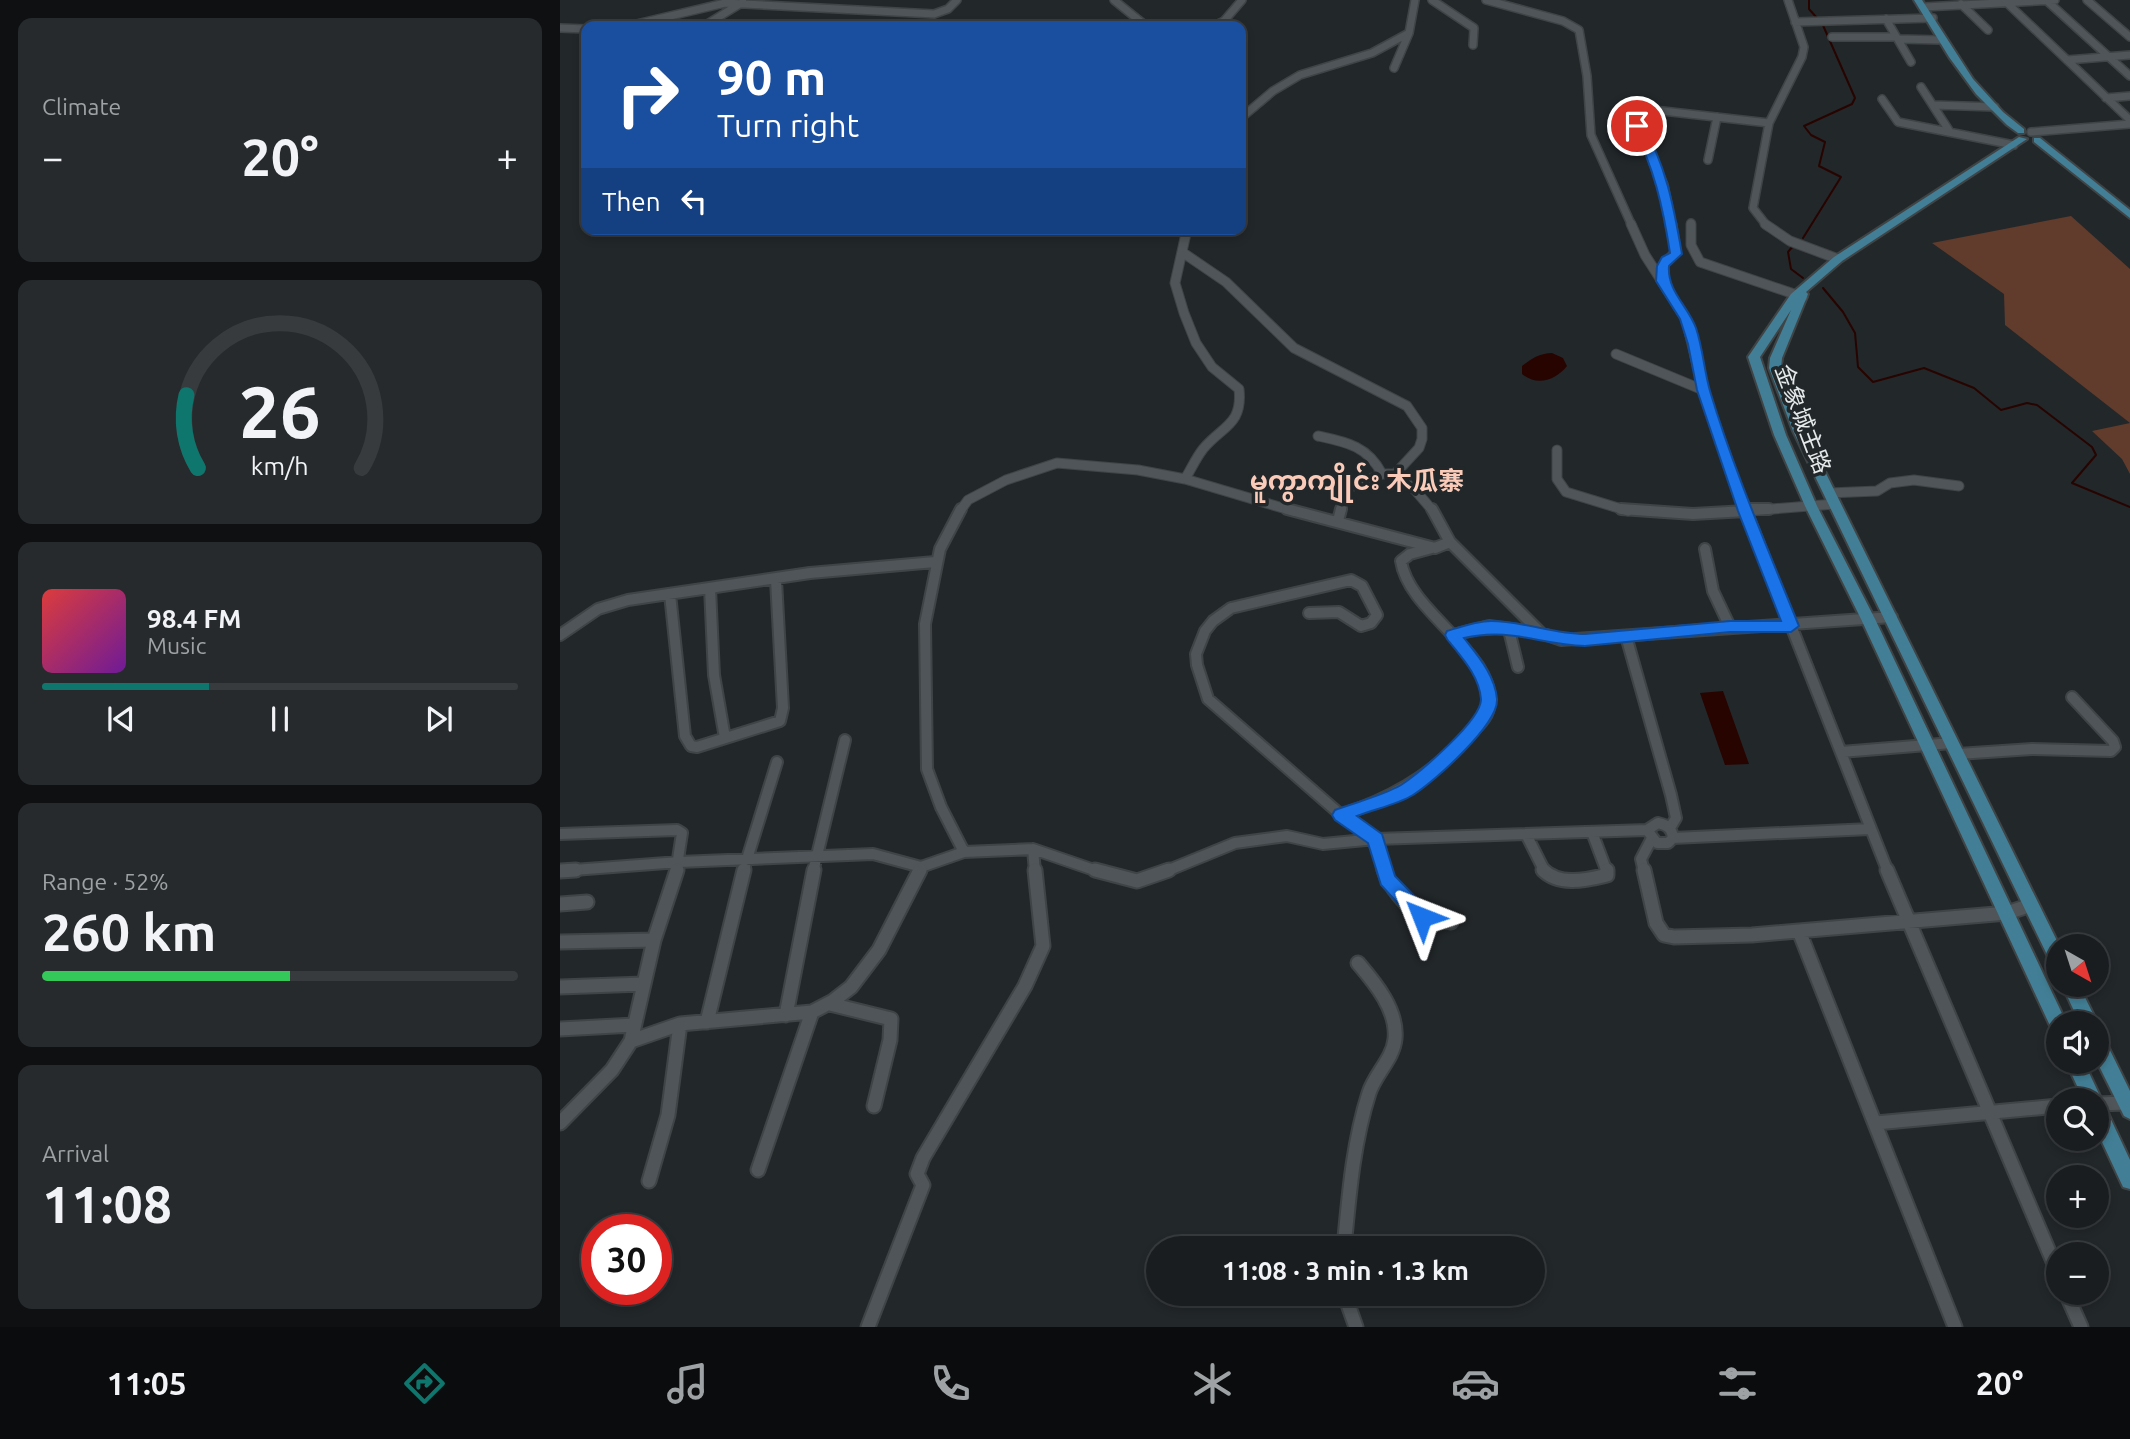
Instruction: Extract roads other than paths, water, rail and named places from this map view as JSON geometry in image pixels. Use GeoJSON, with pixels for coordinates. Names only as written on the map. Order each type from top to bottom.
{"type":"FeatureCollection","features":[{"type":"Feature","properties":{"kind":"main road"},"geometry":{"type":"LineString","coordinates":[[1921,4],[1933,18],[1958,67],[1995,107],[2025,137],[2130,215]]}},
{"type":"Feature","properties":{"kind":"main road"},"geometry":{"type":"LineString","coordinates":[[1801,293],[1838,259],[2025,137]]}},
{"type":"Feature","properties":{"kind":"main road","name":"金象城主路"},"geometry":{"type":"LineString","coordinates":[[1801,293],[1776,358],[1775,368],[1792,413],[2046,936]]}},
{"type":"Feature","properties":{"kind":"main road","name":"金象城主路"},"geometry":{"type":"LineString","coordinates":[[1801,293],[1754,357],[1773,415],[1811,506],[1868,619],[2052,1011]]}},
{"type":"Feature","properties":{"kind":"main road"},"geometry":{"type":"LineString","coordinates":[[1773,415],[1792,413]]}},
{"type":"Feature","properties":{"kind":"main road"},"geometry":{"type":"LineString","coordinates":[[2109,1067],[2128,1106]]}},
{"type":"Feature","properties":{"kind":"main road"},"geometry":{"type":"LineString","coordinates":[[2109,1134],[2130,1180]]}},
{"type":"Feature","properties":{"kind":"street"},"geometry":{"type":"LineString","coordinates":[[647,21],[704,6],[741,1],[788,8],[934,14],[948,9],[957,0]]}},
{"type":"Feature","properties":{"kind":"street"},"geometry":{"type":"LineString","coordinates":[[1114,0],[1140,21]]}},
{"type":"Feature","properties":{"kind":"street"},"geometry":{"type":"LineString","coordinates":[[1222,21],[1242,0]]}},
{"type":"Feature","properties":{"kind":"street"},"geometry":{"type":"LineString","coordinates":[[1394,68],[1409,33],[1416,0]]}},
{"type":"Feature","properties":{"kind":"street"},"geometry":{"type":"LineString","coordinates":[[1432,0],[1474,28],[1473,45]]}},
{"type":"Feature","properties":{"kind":"street"},"geometry":{"type":"LineString","coordinates":[[1486,0],[1563,21],[1579,30],[1582,36],[1591,135],[1595,147],[1633,232],[1686,319],[1695,344],[1703,390],[1746,511],[1870,829],[2046,1244]]}},
{"type":"Feature","properties":{"kind":"street"},"geometry":{"type":"LineString","coordinates":[[1788,0],[1804,47],[1802,57],[1769,122],[1753,208],[1758,218],[1789,241],[1838,259]]}},
{"type":"Feature","properties":{"kind":"street"},"geometry":{"type":"LineString","coordinates":[[1921,4],[2055,0]]}},
{"type":"Feature","properties":{"kind":"street"},"geometry":{"type":"LineString","coordinates":[[2087,0],[2130,37]]}},
{"type":"Feature","properties":{"kind":"street"},"geometry":{"type":"LineString","coordinates":[[711,21],[741,1]]}},
{"type":"Feature","properties":{"kind":"street"},"geometry":{"type":"LineString","coordinates":[[2005,1],[2130,122]]}},
{"type":"Feature","properties":{"kind":"street"},"geometry":{"type":"LineString","coordinates":[[2046,1],[2130,75]]}},
{"type":"Feature","properties":{"kind":"street"},"geometry":{"type":"LineString","coordinates":[[1961,4],[1988,30]]}},
{"type":"Feature","properties":{"kind":"street"},"geometry":{"type":"LineString","coordinates":[[1795,22],[1933,18]]}},
{"type":"Feature","properties":{"kind":"street"},"geometry":{"type":"LineString","coordinates":[[1886,19],[1911,62]]}},
{"type":"Feature","properties":{"kind":"street"},"geometry":{"type":"LineString","coordinates":[[560,28],[581,29]]}},
{"type":"Feature","properties":{"kind":"street"},"geometry":{"type":"LineString","coordinates":[[1246,114],[1273,91],[1300,75],[1372,53],[1409,33]]}},
{"type":"Feature","properties":{"kind":"street"},"geometry":{"type":"LineString","coordinates":[[1832,37],[1942,40]]}},
{"type":"Feature","properties":{"kind":"street"},"geometry":{"type":"LineString","coordinates":[[2067,60],[2130,55]]}},
{"type":"Feature","properties":{"kind":"street"},"geometry":{"type":"LineString","coordinates":[[1921,87],[1950,132]]}},
{"type":"Feature","properties":{"kind":"street"},"geometry":{"type":"LineString","coordinates":[[2106,98],[2130,96]]}},
{"type":"Feature","properties":{"kind":"street"},"geometry":{"type":"LineString","coordinates":[[1882,99],[1898,122],[1950,132],[2025,137],[2130,122]]}},
{"type":"Feature","properties":{"kind":"street"},"geometry":{"type":"LineString","coordinates":[[1933,105],[1995,107]]}},
{"type":"Feature","properties":{"kind":"street"},"geometry":{"type":"LineString","coordinates":[[1662,281],[1663,266],[1676,251],[1664,185],[1650,149],[1637,126],[1637,112],[1644,109],[1769,122]]}},
{"type":"Feature","properties":{"kind":"street"},"geometry":{"type":"LineString","coordinates":[[1708,160],[1717,117]]}},
{"type":"Feature","properties":{"kind":"street"},"geometry":{"type":"LineString","coordinates":[[1691,223],[1691,245],[1700,262],[1801,293]]}},
{"type":"Feature","properties":{"kind":"street"},"geometry":{"type":"LineString","coordinates":[[1185,479],[1203,449],[1227,428],[1241,406],[1239,389],[1212,367],[1196,343],[1184,313],[1175,283],[1186,235]]}},
{"type":"Feature","properties":{"kind":"street"},"geometry":{"type":"LineString","coordinates":[[1182,252],[1226,282],[1294,348],[1407,406],[1422,428],[1422,439],[1419,449],[1395,474]]}},
{"type":"Feature","properties":{"kind":"street"},"geometry":{"type":"LineString","coordinates":[[1616,354],[1703,390]]}},
{"type":"Feature","properties":{"kind":"street"},"geometry":{"type":"LineString","coordinates":[[1318,436],[1350,441],[1375,460],[1382,474]]}},
{"type":"Feature","properties":{"kind":"street"},"geometry":{"type":"LineString","coordinates":[[1557,450],[1557,479],[1566,492],[1632,512],[1693,514],[1811,506],[1832,499],[1877,491],[1890,483],[1914,480],[1959,486]]}},
{"type":"Feature","properties":{"kind":"street"},"geometry":{"type":"LineString","coordinates":[[964,852],[941,807],[927,769],[925,624],[935,562],[958,513],[968,500],[1006,480],[1057,463],[1138,470],[1185,479],[1435,548]]}},
{"type":"Feature","properties":{"kind":"street"},"geometry":{"type":"LineString","coordinates":[[1338,522],[1346,489],[1382,474],[1395,474],[1434,508],[1450,542],[1541,633]]}},
{"type":"Feature","properties":{"kind":"street"},"geometry":{"type":"LineString","coordinates":[[1341,815],[1406,790],[1455,750],[1488,710],[1489,698],[1480,670],[1452,635],[1414,595],[1400,568],[1401,561],[1410,554],[1450,542]]}},
{"type":"Feature","properties":{"kind":"street"},"geometry":{"type":"LineString","coordinates":[[1705,549],[1713,591],[1730,627]]}},
{"type":"Feature","properties":{"kind":"street"},"geometry":{"type":"LineString","coordinates":[[560,635],[598,609],[628,600],[810,573],[935,562]]}},
{"type":"Feature","properties":{"kind":"street"},"geometry":{"type":"LineString","coordinates":[[670,594],[685,736],[691,746],[697,747],[780,721],[783,708],[776,579]]}},
{"type":"Feature","properties":{"kind":"street"},"geometry":{"type":"LineString","coordinates":[[1309,613],[1339,612],[1360,625],[1371,623],[1377,615],[1362,586],[1351,580],[1231,608],[1213,621],[1195,654],[1208,699],[1341,815],[1376,839],[1387,880],[1422,917],[1451,922]]}},
{"type":"Feature","properties":{"kind":"street"},"geometry":{"type":"LineString","coordinates":[[710,588],[714,675],[725,738]]}},
{"type":"Feature","properties":{"kind":"street"},"geometry":{"type":"LineString","coordinates":[[1452,635],[1489,626],[1541,633],[1561,639],[1892,618]]}},
{"type":"Feature","properties":{"kind":"street"},"geometry":{"type":"LineString","coordinates":[[1509,630],[1518,667]]}},
{"type":"Feature","properties":{"kind":"street"},"geometry":{"type":"LineString","coordinates":[[560,871],[679,862],[873,854],[921,867],[964,852],[1033,849],[1113,876],[1137,881],[1235,843],[1287,836],[1323,844],[1376,839],[1592,832],[1649,835],[1664,844],[1676,818],[1626,636]]}},
{"type":"Feature","properties":{"kind":"street"},"geometry":{"type":"LineString","coordinates":[[1841,752],[1928,746],[2111,751],[2115,747],[2113,741],[2072,697]]}},
{"type":"Feature","properties":{"kind":"street"},"geometry":{"type":"LineString","coordinates":[[786,1015],[816,857],[845,740]]}},
{"type":"Feature","properties":{"kind":"street"},"geometry":{"type":"LineString","coordinates":[[707,1022],[746,860],[777,762]]}},
{"type":"Feature","properties":{"kind":"street"},"geometry":{"type":"LineString","coordinates":[[1870,829],[1671,833],[1658,823],[1649,835],[1641,859],[1656,923],[1664,935],[1752,935],[2007,914],[2031,905]]}},
{"type":"Feature","properties":{"kind":"street"},"geometry":{"type":"LineString","coordinates":[[560,834],[677,830],[682,833],[683,839],[679,862],[654,940],[631,1041],[612,1070],[560,1123]]}},
{"type":"Feature","properties":{"kind":"street"},"geometry":{"type":"LineString","coordinates":[[1526,834],[1546,874],[1553,880],[1563,881],[1597,879],[1606,874],[1607,869],[1592,832]]}},
{"type":"Feature","properties":{"kind":"street"},"geometry":{"type":"LineString","coordinates":[[868,1327],[923,1185],[917,1174],[923,1158],[1025,986],[1042,946],[1033,849]]}},
{"type":"Feature","properties":{"kind":"street"},"geometry":{"type":"LineString","coordinates":[[631,1041],[680,1024],[812,1012],[830,1004],[859,979],[879,951],[921,867]]}},
{"type":"Feature","properties":{"kind":"street"},"geometry":{"type":"LineString","coordinates":[[560,904],[587,902]]}},
{"type":"Feature","properties":{"kind":"street"},"geometry":{"type":"LineString","coordinates":[[1799,931],[1955,1327]]}},
{"type":"Feature","properties":{"kind":"street"},"geometry":{"type":"LineString","coordinates":[[560,942],[654,940]]}},
{"type":"Feature","properties":{"kind":"street"},"geometry":{"type":"LineString","coordinates":[[1345,1236],[1363,1117],[1371,1086],[1386,1062],[1396,1035],[1385,994],[1359,963]]}},
{"type":"Feature","properties":{"kind":"street"},"geometry":{"type":"LineString","coordinates":[[560,987],[643,984]]}},
{"type":"Feature","properties":{"kind":"street"},"geometry":{"type":"LineString","coordinates":[[830,1004],[891,1019],[890,1041],[874,1106]]}},
{"type":"Feature","properties":{"kind":"street"},"geometry":{"type":"LineString","coordinates":[[758,1170],[812,1012]]}},
{"type":"Feature","properties":{"kind":"street"},"geometry":{"type":"LineString","coordinates":[[649,1181],[667,1115],[680,1024]]}},
{"type":"Feature","properties":{"kind":"street"},"geometry":{"type":"LineString","coordinates":[[560,1029],[634,1025]]}},
{"type":"Feature","properties":{"kind":"street"},"geometry":{"type":"LineString","coordinates":[[2109,1105],[2128,1106]]}},
{"type":"Feature","properties":{"kind":"street"},"geometry":{"type":"LineString","coordinates":[[1876,1123],[2046,1107]]}},
{"type":"Feature","properties":{"kind":"street"},"geometry":{"type":"LineString","coordinates":[[2071,1305],[2081,1327]]}},
{"type":"Feature","properties":{"kind":"street"},"geometry":{"type":"LineString","coordinates":[[1349,1306],[1356,1327]]}},
{"type":"Feature","properties":{"kind":"waterway"},"geometry":{"type":"LineString","coordinates":[[1809,0],[1809,9],[1817,18]]}},
{"type":"Feature","properties":{"kind":"waterway"},"geometry":{"type":"LineString","coordinates":[[1803,238],[1841,177],[1819,166],[1825,142],[1811,135],[1804,126],[1852,104],[1855,98],[1822,23]]}},
{"type":"Feature","properties":{"kind":"waterway"},"geometry":{"type":"LineString","coordinates":[[1793,246],[1788,252],[1791,269],[1803,278]]}},
{"type":"Feature","properties":{"kind":"waterway"},"geometry":{"type":"LineString","coordinates":[[1823,288],[1843,312],[1855,333],[1858,367],[1873,382],[1924,368],[1974,388],[2001,410],[2027,403],[2037,405],[2092,447],[2096,455],[2072,483],[2130,507]]}},
{"type":"Feature","properties":{"kind":"district","name":"မူကွာကျိုင်း 木瓜寨"},"geometry":{"type":"Point","coordinates":[1357,481]}}]}
